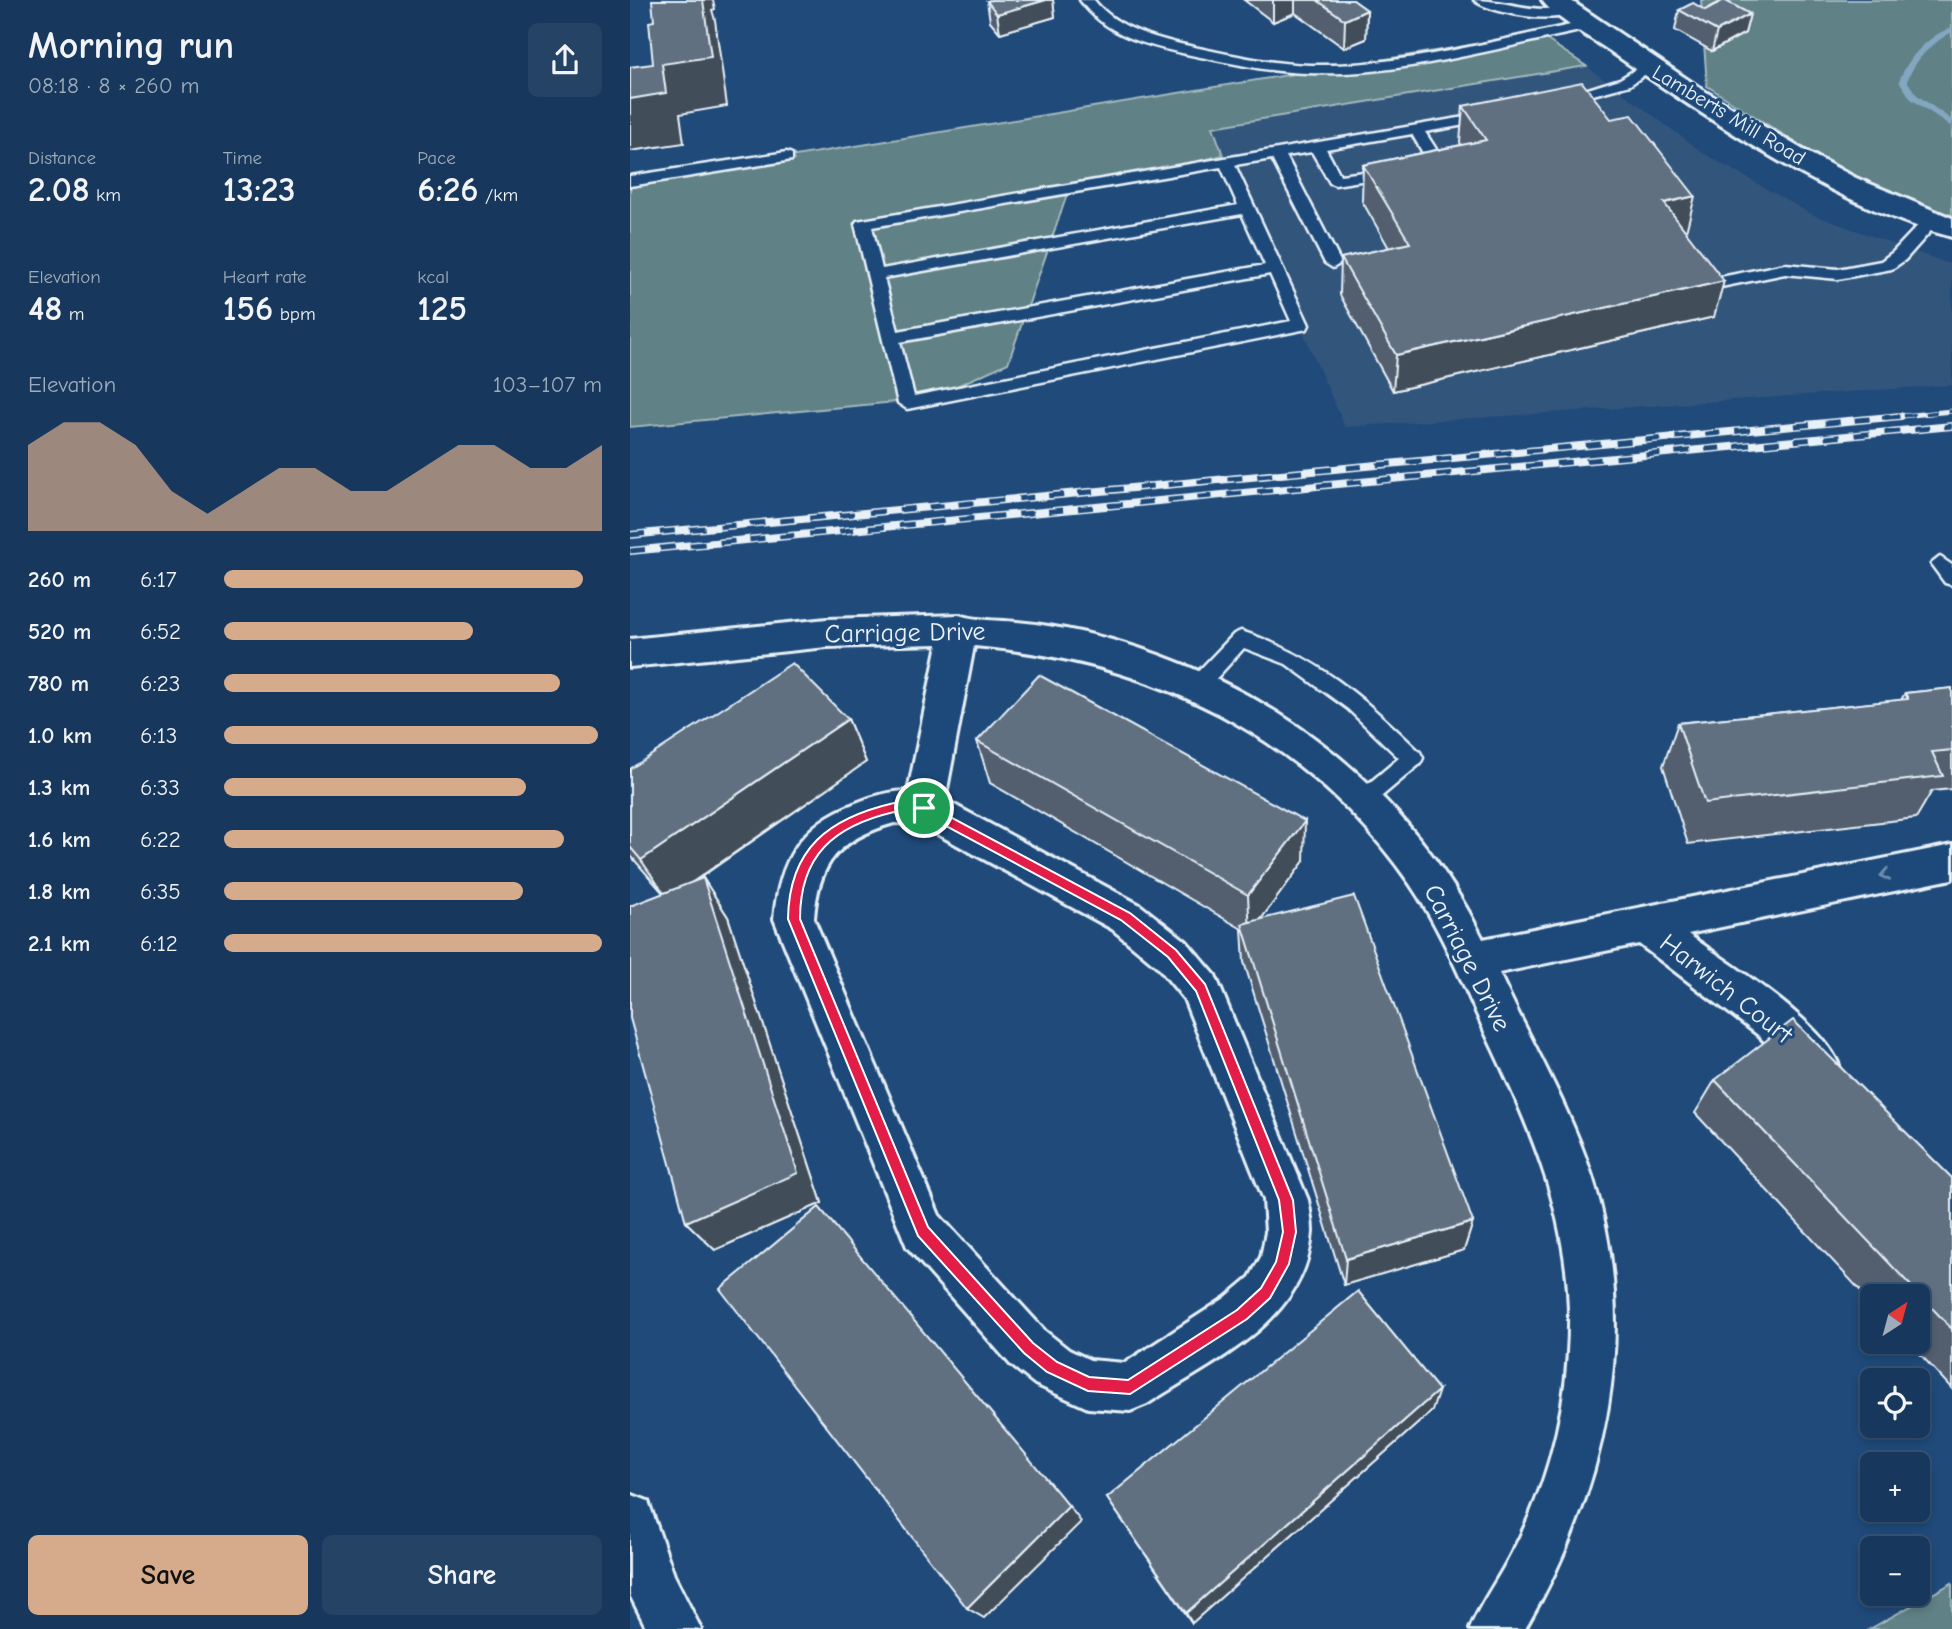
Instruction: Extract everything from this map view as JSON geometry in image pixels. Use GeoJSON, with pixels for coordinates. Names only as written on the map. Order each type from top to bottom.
{"type":"FeatureCollection","features":[{"type":"Feature","properties":{"kind":"street","name":"Lamberts Mill Road"},"geometry":{"type":"LineString","coordinates":[[1572,12],[1648,66],[1767,143],[1900,209],[1941,224]]}},
{"type":"Feature","properties":{"kind":"street","name":"Carriage Drive"},"geometry":{"type":"LineString","coordinates":[[630,653],[871,629],[960,629],[1044,638],[1099,650],[1197,686],[1254,716],[1301,747],[1362,801],[1422,871],[1450,914],[1555,1134],[1584,1227],[1594,1328],[1591,1381],[1582,1435],[1567,1489],[1546,1542],[1520,1593],[1496,1629]]}},
{"type":"Feature","properties":{"kind":"street"},"geometry":{"type":"LineString","coordinates":[[924,808],[960,629]]}},
{"type":"Feature","properties":{"kind":"street"},"geometry":{"type":"LineString","coordinates":[[894,807],[924,808],[1126,916],[1172,954],[1200,988],[1286,1200],[1290,1232],[1282,1264],[1266,1293],[1242,1315],[1130,1387],[1088,1384],[1052,1367],[1028,1348],[923,1231],[794,919],[794,892],[803,866],[821,842],[864,814],[894,807]]}},
{"type":"Feature","properties":{"kind":"street","name":"Harwich Court"},"geometry":{"type":"LineString","coordinates":[[1472,960],[1952,862]]}},
{"type":"Feature","properties":{"kind":"street","name":"Harwich Court"},"geometry":{"type":"LineString","coordinates":[[1645,925],[1772,1020],[1840,1089]]}},
{"type":"Feature","properties":{"kind":"street"},"geometry":{"type":"LineString","coordinates":[[630,1519],[652,1586],[674,1629]]}},
{"type":"Feature","properties":{"kind":"lane"},"geometry":{"type":"LineString","coordinates":[[1087,0],[1104,18],[1130,33],[1163,45],[1280,66],[1325,69],[1404,59],[1572,12]]}},
{"type":"Feature","properties":{"kind":"lane"},"geometry":{"type":"LineString","coordinates":[[1481,0],[1550,15],[1572,12]]}},
{"type":"Feature","properties":{"kind":"lane"},"geometry":{"type":"LineString","coordinates":[[1547,103],[1625,82],[1648,66]]}},
{"type":"Feature","properties":{"kind":"lane"},"geometry":{"type":"LineString","coordinates":[[1226,162],[1301,325],[907,403],[863,224],[1508,113]]}},
{"type":"Feature","properties":{"kind":"lane"},"geometry":{"type":"LineString","coordinates":[[1317,146],[1335,180],[1437,163],[1416,129]]}},
{"type":"Feature","properties":{"kind":"lane"},"geometry":{"type":"LineString","coordinates":[[1277,153],[1332,263]]}},
{"type":"Feature","properties":{"kind":"lane"},"geometry":{"type":"LineString","coordinates":[[630,181],[787,157]]}},
{"type":"Feature","properties":{"kind":"lane"},"geometry":{"type":"LineString","coordinates":[[875,275],[1248,208]]}},
{"type":"Feature","properties":{"kind":"lane"},"geometry":{"type":"LineString","coordinates":[[1721,282],[1785,269],[1838,274],[1886,265],[1941,224]]}},
{"type":"Feature","properties":{"kind":"lane"},"geometry":{"type":"LineString","coordinates":[[891,338],[1275,268]]}},
{"type":"Feature","properties":{"kind":"lane"},"geometry":{"type":"LineString","coordinates":[[1197,686],[1241,639],[1304,666],[1355,703],[1413,758],[1362,801]]}},
{"type":"Feature","properties":{"kind":"shaded area"},"geometry":{"type":"Polygon","coordinates":[[[1586,66],[1705,154],[1811,214],[1952,265],[1952,385],[1345,427],[1212,127],[1586,66]]]}},
{"type":"Feature","properties":{"kind":"green space"},"geometry":{"type":"Polygon","coordinates":[[[1701,0],[1952,0],[1952,228],[1900,209],[1707,86],[1701,0]]]}},
{"type":"Feature","properties":{"kind":"green space"},"geometry":{"type":"Polygon","coordinates":[[[1538,34],[1586,66],[1213,127],[1223,155],[1067,195],[1008,363],[928,399],[630,427],[630,183],[1538,34]]]}},
{"type":"Feature","properties":{"kind":"green space"},"geometry":{"type":"Polygon","coordinates":[[[1952,1583],[1952,1629],[1870,1629],[1911,1606],[1930,1606],[1930,1595],[1952,1583]]]}},
{"type":"Feature","properties":{"kind":"building"},"geometry":{"type":"Polygon","coordinates":[[[652,0],[703,0],[711,57],[662,64],[666,93],[630,99],[630,67],[653,64],[649,22],[654,21],[652,0]]]}},
{"type":"Feature","properties":{"kind":"building"},"geometry":{"type":"Polygon","coordinates":[[[1046,0],[997,14],[987,1],[1046,0]]]}},
{"type":"Feature","properties":{"kind":"building"},"geometry":{"type":"Polygon","coordinates":[[[1317,0],[1353,0],[1367,10],[1345,20],[1317,0]]]}},
{"type":"Feature","properties":{"kind":"building"},"geometry":{"type":"Polygon","coordinates":[[[1724,0],[1750,14],[1717,31],[1679,10],[1693,3],[1705,10],[1724,0]]]}},
{"type":"Feature","properties":{"kind":"building"},"geometry":{"type":"Polygon","coordinates":[[[1582,82],[1611,119],[1632,115],[1695,196],[1664,203],[1724,281],[1396,355],[1341,258],[1410,243],[1363,165],[1486,140],[1463,106],[1582,82]]]}},
{"type":"Feature","properties":{"kind":"building"},"geometry":{"type":"Polygon","coordinates":[[[792,663],[848,719],[641,860],[630,847],[630,769],[792,663]]]}},
{"type":"Feature","properties":{"kind":"building"},"geometry":{"type":"Polygon","coordinates":[[[1039,675],[1305,821],[1248,895],[977,741],[1039,675]]]}},
{"type":"Feature","properties":{"kind":"building"},"geometry":{"type":"Polygon","coordinates":[[[1952,688],[1952,750],[1932,752],[1943,776],[1705,803],[1678,723],[1908,699],[1905,693],[1952,688]]]}},
{"type":"Feature","properties":{"kind":"building"},"geometry":{"type":"Polygon","coordinates":[[[703,878],[798,1173],[686,1222],[630,1018],[630,906],[703,878]]]}},
{"type":"Feature","properties":{"kind":"building"},"geometry":{"type":"Polygon","coordinates":[[[1354,896],[1473,1222],[1346,1259],[1242,924],[1354,896]]]}},
{"type":"Feature","properties":{"kind":"building"},"geometry":{"type":"Polygon","coordinates":[[[1793,1020],[1952,1178],[1952,1329],[1930,1306],[1930,1284],[1909,1284],[1715,1080],[1793,1020]]]}},
{"type":"Feature","properties":{"kind":"building"},"geometry":{"type":"Polygon","coordinates":[[[819,1207],[1069,1506],[967,1608],[720,1289],[819,1207]]]}},
{"type":"Feature","properties":{"kind":"building"},"geometry":{"type":"Polygon","coordinates":[[[1358,1291],[1439,1390],[1186,1613],[1107,1498],[1358,1291]]]}},
{"type":"Feature","properties":{"kind":"waterway"},"geometry":{"type":"LineString","coordinates":[[1952,29],[1935,39],[1916,56],[1903,81],[1914,97],[1952,124]]}},
{"type":"Feature","properties":{"kind":"railway"},"geometry":{"type":"LineString","coordinates":[[1882,418],[1952,411]]}},
{"type":"Feature","properties":{"kind":"railway"},"geometry":{"type":"LineString","coordinates":[[630,535],[1901,416]]}},
{"type":"Feature","properties":{"kind":"railway"},"geometry":{"type":"LineString","coordinates":[[630,551],[1952,426]]}},
{"type":"Feature","properties":{"kind":"route"},"geometry":{"type":"LineString","coordinates":[[894,807],[924,808],[1126,916],[1172,954],[1200,988],[1286,1200],[1290,1232],[1282,1264],[1266,1293],[1242,1315],[1130,1387],[1088,1384],[1052,1367],[1028,1348],[923,1231],[794,919],[794,892],[803,866],[821,842],[864,814],[894,807]]}}]}
